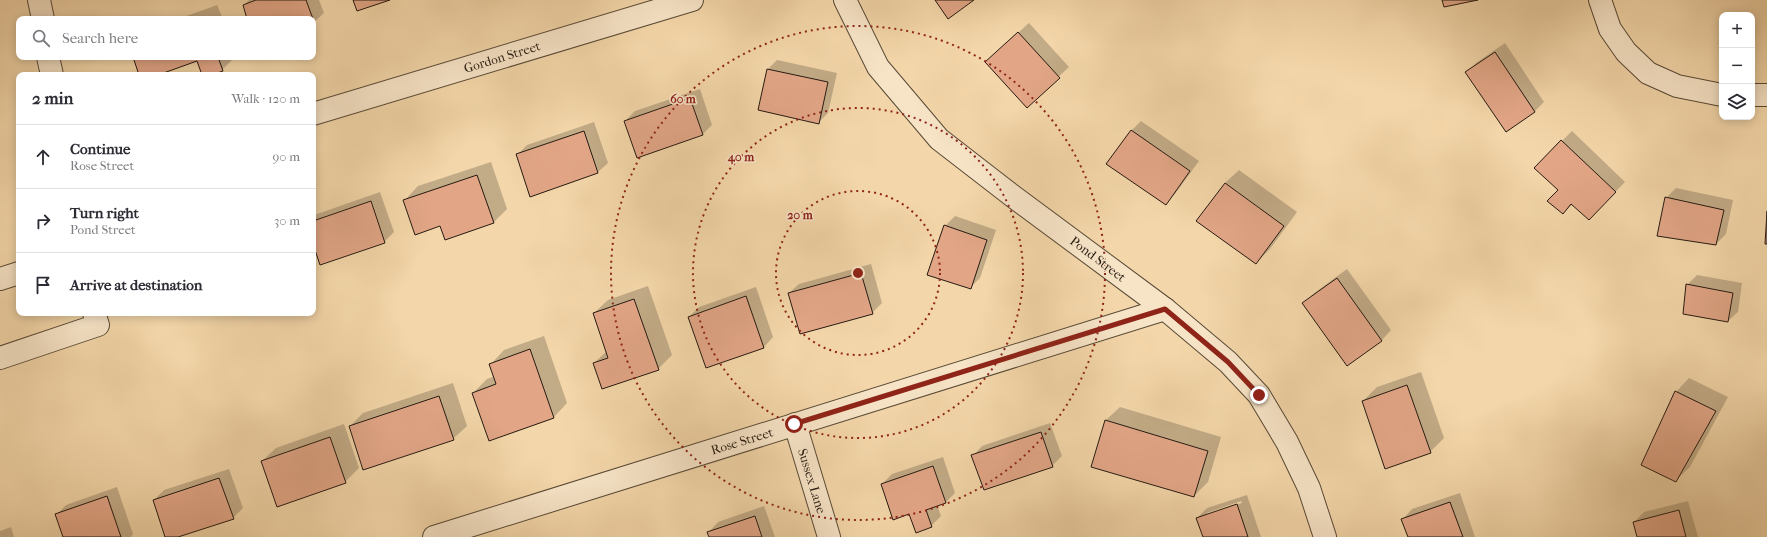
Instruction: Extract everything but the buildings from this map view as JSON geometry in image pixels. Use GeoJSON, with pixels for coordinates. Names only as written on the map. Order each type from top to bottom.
{"type":"FeatureCollection","features":[{"type":"Feature","properties":{"kind":"street"},"geometry":{"type":"LineString","coordinates":[[39,0],[42,16]]}},
{"type":"Feature","properties":{"kind":"street","name":"Gordon Street"},"geometry":{"type":"LineString","coordinates":[[316,113],[692,0]]}},
{"type":"Feature","properties":{"kind":"street","name":"Pond Street"},"geometry":{"type":"LineString","coordinates":[[845,0],[878,67],[939,139],[1014,197],[1165,309],[1228,362],[1259,395],[1287,442],[1309,488],[1325,537]]}},
{"type":"Feature","properties":{"kind":"street"},"geometry":{"type":"LineString","coordinates":[[1600,0],[1610,29],[1626,52],[1648,73],[1676,86],[1719,94]]}},
{"type":"Feature","properties":{"kind":"street"},"geometry":{"type":"LineString","coordinates":[[49,60],[51,72]]}},
{"type":"Feature","properties":{"kind":"street"},"geometry":{"type":"LineString","coordinates":[[1755,95],[1767,95]]}},
{"type":"Feature","properties":{"kind":"street"},"geometry":{"type":"LineString","coordinates":[[0,279],[16,274]]}},
{"type":"Feature","properties":{"kind":"street","name":"Rose Street"},"geometry":{"type":"LineString","coordinates":[[434,537],[1165,309]]}},
{"type":"Feature","properties":{"kind":"street"},"geometry":{"type":"LineString","coordinates":[[0,358],[98,325],[95,316]]}},
{"type":"Feature","properties":{"kind":"street","name":"Sussex Lane"},"geometry":{"type":"LineString","coordinates":[[794,424],[829,537]]}},
{"type":"Feature","properties":{"kind":"route"},"geometry":{"type":"LineString","coordinates":[[794,424],[1165,309],[1228,362],[1259,395]]}}]}
